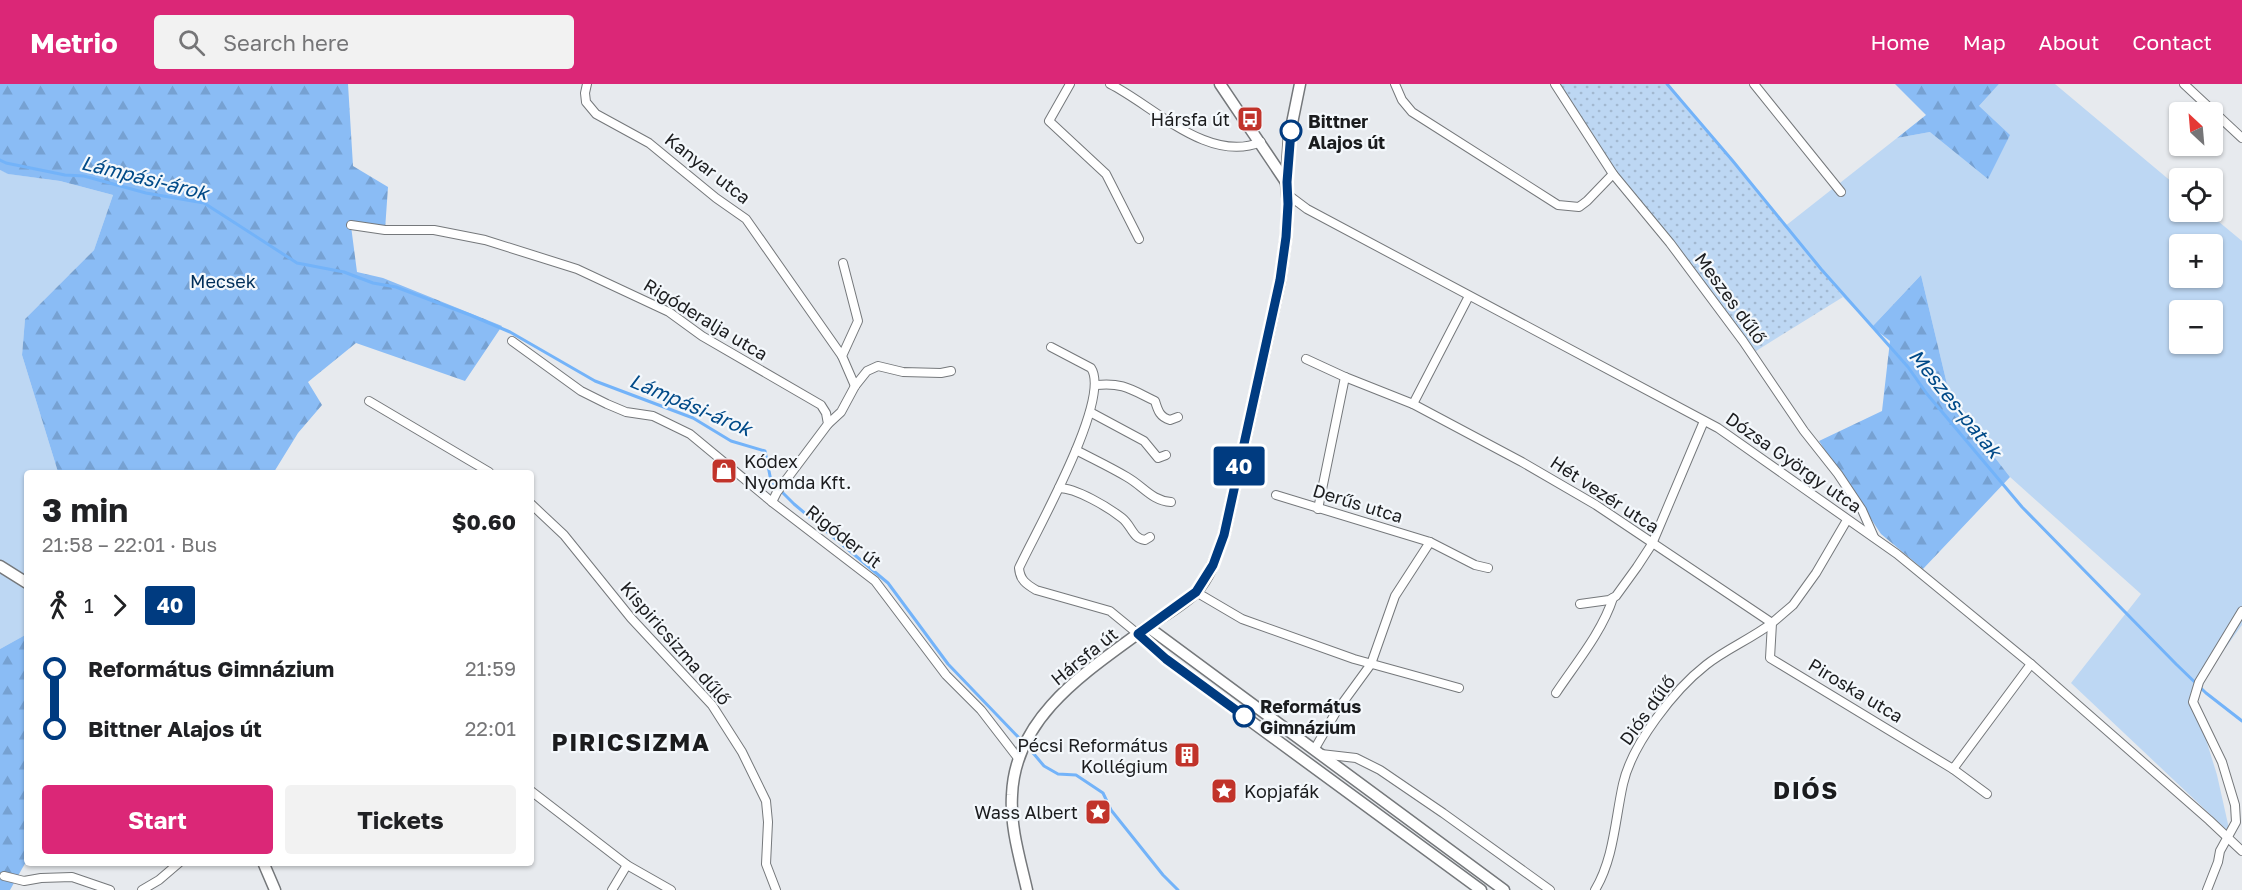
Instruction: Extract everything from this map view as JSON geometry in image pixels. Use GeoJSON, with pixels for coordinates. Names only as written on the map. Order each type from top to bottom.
{"type":"FeatureCollection","features":[{"type":"Feature","properties":{"kind":"street","name":"Kanyar utca"},"geometry":{"type":"LineString","coordinates":[[587,84],[586,102],[596,114],[649,143],[716,198],[746,219],[842,356],[855,386]]}},
{"type":"Feature","properties":{"kind":"street"},"geometry":{"type":"LineString","coordinates":[[1070,84],[1049,121],[1106,174],[1139,239]]}},
{"type":"Feature","properties":{"kind":"street"},"geometry":{"type":"LineString","coordinates":[[1110,84],[1185,131],[1212,144],[1228,148],[1242,148],[1261,142]]}},
{"type":"Feature","properties":{"kind":"street"},"geometry":{"type":"LineString","coordinates":[[1220,84],[1287,182]]}},
{"type":"Feature","properties":{"kind":"street","name":"Hársfa út"},"geometry":{"type":"LineString","coordinates":[[1027,890],[1013,826],[1012,807],[1013,780],[1019,755],[1027,736],[1043,714],[1068,688],[1196,592],[1213,565],[1224,535],[1280,280],[1286,237],[1289,138],[1300,84]]}},
{"type":"Feature","properties":{"kind":"street"},"geometry":{"type":"LineString","coordinates":[[1395,84],[1402,100],[1412,112],[1558,205],[1579,207],[1613,174]]}},
{"type":"Feature","properties":{"kind":"street","name":"Meszes dűlő"},"geometry":{"type":"LineString","coordinates":[[1555,84],[1613,174],[1670,243],[1743,341],[1804,431],[1838,474],[1862,510],[1874,537]]}},
{"type":"Feature","properties":{"kind":"street"},"geometry":{"type":"LineString","coordinates":[[1754,84],[1841,192]]}},
{"type":"Feature","properties":{"kind":"street"},"geometry":{"type":"LineString","coordinates":[[2184,84],[2242,138]]}},
{"type":"Feature","properties":{"kind":"street","name":"Dózsa György utca"},"geometry":{"type":"LineString","coordinates":[[1287,194],[1307,208],[1469,296],[1718,428],[1898,554],[2031,664],[2242,851]]}},
{"type":"Feature","properties":{"kind":"street","name":"Rigóderalja utca"},"geometry":{"type":"LineString","coordinates":[[351,225],[385,230],[434,230],[485,240],[577,269],[669,312],[702,336],[821,405],[828,423]]}},
{"type":"Feature","properties":{"kind":"street"},"geometry":{"type":"LineString","coordinates":[[842,356],[858,321],[843,263]]}},
{"type":"Feature","properties":{"kind":"street"},"geometry":{"type":"LineString","coordinates":[[1413,404],[1469,296]]}},
{"type":"Feature","properties":{"kind":"street","name":"Rigóder út"},"geometry":{"type":"LineString","coordinates":[[512,341],[581,391],[626,412],[653,416],[690,434],[772,502],[875,581],[946,675],[1019,755]]}},
{"type":"Feature","properties":{"kind":"street"},"geometry":{"type":"LineString","coordinates":[[1051,347],[1091,368],[1095,373],[1096,385],[1090,412],[1076,450],[1019,568],[1020,576],[1027,585],[1036,590],[1110,611],[1143,631],[1317,752],[1504,890]]}},
{"type":"Feature","properties":{"kind":"street","name":"Hét vezér utca"},"geometry":{"type":"LineString","coordinates":[[1306,359],[1413,404],[1532,467],[1596,505],[1772,624]]}},
{"type":"Feature","properties":{"kind":"street"},"geometry":{"type":"LineString","coordinates":[[772,502],[779,489],[828,423],[841,411],[855,386],[867,371],[878,366],[903,372],[951,371]]}},
{"type":"Feature","properties":{"kind":"street"},"geometry":{"type":"LineString","coordinates":[[1318,509],[1345,377]]}},
{"type":"Feature","properties":{"kind":"street"},"geometry":{"type":"LineString","coordinates":[[1096,385],[1125,386],[1155,401],[1160,414],[1165,418],[1170,420],[1178,417]]}},
{"type":"Feature","properties":{"kind":"street"},"geometry":{"type":"LineString","coordinates":[[369,400],[486,470]]}},
{"type":"Feature","properties":{"kind":"street"},"geometry":{"type":"LineString","coordinates":[[1090,412],[1144,441],[1158,458],[1166,455]]}},
{"type":"Feature","properties":{"kind":"street"},"geometry":{"type":"LineString","coordinates":[[1556,693],[1609,612],[1614,598],[1652,544],[1704,421]]}},
{"type":"Feature","properties":{"kind":"street"},"geometry":{"type":"LineString","coordinates":[[1076,450],[1136,482],[1155,498],[1161,501],[1172,501]]}},
{"type":"Feature","properties":{"kind":"street"},"geometry":{"type":"LineString","coordinates":[[1059,488],[1070,488],[1123,519],[1139,539],[1145,540],[1149,537]]}},
{"type":"Feature","properties":{"kind":"street","name":"Derűs utca"},"geometry":{"type":"LineString","coordinates":[[1276,495],[1430,542],[1475,565],[1488,568]]}},
{"type":"Feature","properties":{"kind":"street","name":"Kispiricsizma dűlő"},"geometry":{"type":"LineString","coordinates":[[534,507],[564,535],[631,618],[712,705],[741,752],[766,801],[768,822],[766,864],[776,890]]}},
{"type":"Feature","properties":{"kind":"street"},"geometry":{"type":"LineString","coordinates":[[1772,624],[1793,605],[1816,573],[1848,520]]}},
{"type":"Feature","properties":{"kind":"street"},"geometry":{"type":"LineString","coordinates":[[1317,752],[1336,712],[1371,664],[1395,596],[1430,542]]}},
{"type":"Feature","properties":{"kind":"street"},"geometry":{"type":"LineString","coordinates":[[0,566],[24,581]]}},
{"type":"Feature","properties":{"kind":"street"},"geometry":{"type":"LineString","coordinates":[[1196,592],[1242,619],[1371,664],[1459,688]]}},
{"type":"Feature","properties":{"kind":"street"},"geometry":{"type":"LineString","coordinates":[[1580,604],[1614,598]]}},
{"type":"Feature","properties":{"kind":"street"},"geometry":{"type":"LineString","coordinates":[[2207,890],[2220,851],[2236,822],[2235,805],[2222,762],[2194,709],[2193,702],[2198,686],[2242,611]]}},
{"type":"Feature","properties":{"kind":"street","name":"Piroska utca"},"geometry":{"type":"LineString","coordinates":[[1772,624],[1770,658],[1953,769]]}},
{"type":"Feature","properties":{"kind":"street","name":"Diós dűlő"},"geometry":{"type":"LineString","coordinates":[[1595,890],[1613,845],[1623,782],[1642,740],[1687,682],[1707,664],[1772,624]]}},
{"type":"Feature","properties":{"kind":"street"},"geometry":{"type":"LineString","coordinates":[[1143,631],[1166,659],[1481,890]]}},
{"type":"Feature","properties":{"kind":"street"},"geometry":{"type":"LineString","coordinates":[[1987,794],[1953,769],[2031,664]]}},
{"type":"Feature","properties":{"kind":"street"},"geometry":{"type":"LineString","coordinates":[[1317,752],[1356,758],[1380,770],[1550,890]]}},
{"type":"Feature","properties":{"kind":"street"},"geometry":{"type":"LineString","coordinates":[[534,792],[627,866],[671,890]]}},
{"type":"Feature","properties":{"kind":"street"},"geometry":{"type":"LineString","coordinates":[[142,890],[159,880],[175,866]]}},
{"type":"Feature","properties":{"kind":"street"},"geometry":{"type":"LineString","coordinates":[[265,866],[275,890]]}},
{"type":"Feature","properties":{"kind":"street"},"geometry":{"type":"LineString","coordinates":[[612,890],[627,866]]}},
{"type":"Feature","properties":{"kind":"street"},"geometry":{"type":"LineString","coordinates":[[4,876],[24,881],[50,877],[72,878],[110,890]]}},
{"type":"Feature","properties":{"kind":"shaded area"},"geometry":{"type":"Polygon","coordinates":[[[1551,84],[1669,84],[1843,297],[1756,351],[1613,174],[1551,84]]]}},
{"type":"Feature","properties":{"kind":"shaded area"},"geometry":{"type":"Polygon","coordinates":[[[1999,84],[2055,84],[2169,180],[2169,222],[2219,222],[2242,241],[2242,625],[2192,694],[2217,775],[2230,833],[2071,683],[2141,594],[2010,477],[1951,401],[1921,275],[1872,327],[1843,297],[1784,227],[1897,138],[1930,132],[1979,106],[1999,84]]]}},
{"type":"Feature","properties":{"kind":"shaded area"},"geometry":{"type":"Polygon","coordinates":[[[0,170],[9,174],[60,181],[113,195],[94,250],[25,319],[22,355],[57,470],[24,470],[24,636],[0,649],[0,170]]]}},
{"type":"Feature","properties":{"kind":"green space","name":"Mecsek"},"geometry":{"type":"Polygon","coordinates":[[[0,84],[348,84],[353,166],[388,187],[385,230],[351,226],[357,272],[383,278],[502,326],[465,381],[356,343],[308,382],[322,405],[298,433],[275,470],[57,470],[22,355],[25,319],[94,250],[113,195],[60,181],[8,174],[0,170],[0,84]]]}},
{"type":"Feature","properties":{"kind":"green space"},"geometry":{"type":"Polygon","coordinates":[[[1895,84],[1999,84],[1979,106],[2010,135],[1988,179],[1930,132],[1897,138],[1926,115],[1895,84]]]}},
{"type":"Feature","properties":{"kind":"green space"},"geometry":{"type":"Polygon","coordinates":[[[1921,275],[1951,401],[2010,477],[1923,569],[1881,534],[1819,441],[1882,411],[1890,341],[1872,327],[1921,275]]]}},
{"type":"Feature","properties":{"kind":"green space"},"geometry":{"type":"Polygon","coordinates":[[[24,636],[24,865],[10,890],[0,890],[0,649],[24,636]]]}},
{"type":"Feature","properties":{"kind":"waterway","name":"Meszes-patak"},"geometry":{"type":"LineString","coordinates":[[1667,84],[1821,269],[1908,367],[1927,394],[2022,507],[2176,664],[2206,693],[2242,721]]}},
{"type":"Feature","properties":{"kind":"waterway","name":"Lámpási-árok"},"geometry":{"type":"LineString","coordinates":[[0,160],[65,175],[84,176],[146,193],[204,203],[297,263],[344,272],[373,283],[396,287],[470,315],[510,332],[595,381],[693,418],[731,441],[765,451],[771,481],[794,504],[888,583],[948,664],[1023,742]]}},
{"type":"Feature","properties":{"kind":"waterway","name":"Lámpási-árok"},"geometry":{"type":"LineString","coordinates":[[1028,747],[1044,766],[1058,774],[1076,775],[1103,793],[1111,810],[1163,875],[1178,890]]}},
{"type":"Feature","properties":{"kind":"bus line","name":"40"},"geometry":{"type":"LineString","coordinates":[[1244,716],[1166,659],[1138,634],[1196,592],[1213,565],[1224,535],[1280,280],[1286,237],[1291,131]]}},
{"type":"Feature","properties":{"kind":"place","name":"Hársfa út"},"geometry":{"type":"Point","coordinates":[1250,119]}},
{"type":"Feature","properties":{"kind":"place","name":"Bittner Alajos út"},"geometry":{"type":"Point","coordinates":[1291,131]}},
{"type":"Feature","properties":{"kind":"place","name":"Kódex Nyomda Kft."},"geometry":{"type":"Point","coordinates":[724,471]}},
{"type":"Feature","properties":{"kind":"place","name":"Református Gimnázium"},"geometry":{"type":"Point","coordinates":[1244,716]}},
{"type":"Feature","properties":{"kind":"place","name":"Pécsi Református Kollégium"},"geometry":{"type":"Point","coordinates":[1187,755]}},
{"type":"Feature","properties":{"kind":"place","name":"Kopjafák"},"geometry":{"type":"Point","coordinates":[1224,791]}},
{"type":"Feature","properties":{"kind":"place","name":"Wass Albert"},"geometry":{"type":"Point","coordinates":[1098,812]}},
{"type":"Feature","properties":{"kind":"district","name":"PIRICSIZMA"},"geometry":{"type":"Point","coordinates":[631,741]}},
{"type":"Feature","properties":{"kind":"district","name":"DIÓS"},"geometry":{"type":"Point","coordinates":[1806,789]}}]}
